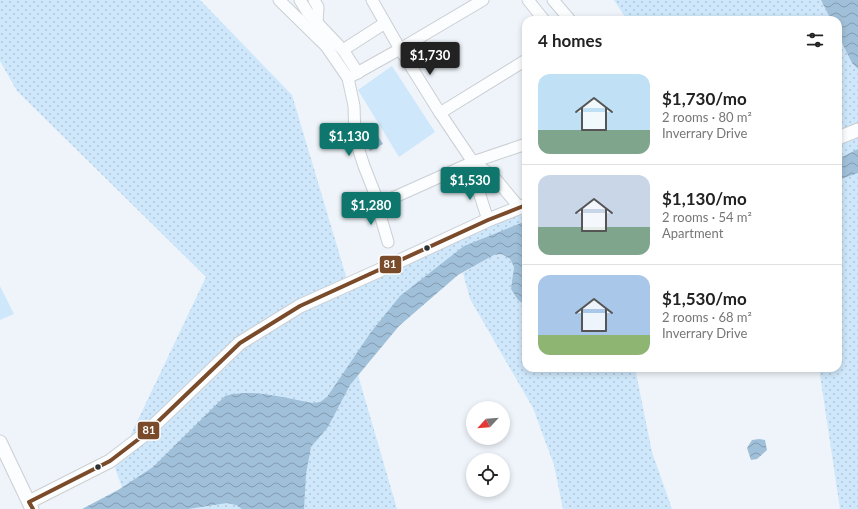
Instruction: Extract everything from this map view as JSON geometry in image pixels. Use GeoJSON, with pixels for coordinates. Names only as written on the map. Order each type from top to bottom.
{"type":"FeatureCollection","features":[{"type":"Feature","properties":{"kind":"street"},"geometry":{"type":"LineString","coordinates":[[279,0],[353,75]]}},
{"type":"Feature","properties":{"kind":"street"},"geometry":{"type":"LineString","coordinates":[[300,0],[308,13],[343,50],[353,75],[355,138],[379,204],[380,218],[388,242]]}},
{"type":"Feature","properties":{"kind":"street"},"geometry":{"type":"LineString","coordinates":[[314,0],[318,7],[317,22]]}},
{"type":"Feature","properties":{"kind":"street"},"geometry":{"type":"LineString","coordinates":[[372,0],[400,49],[473,162],[494,177],[522,205]]}},
{"type":"Feature","properties":{"kind":"street"},"geometry":{"type":"LineString","coordinates":[[353,75],[483,0]]}},
{"type":"Feature","properties":{"kind":"street"},"geometry":{"type":"LineString","coordinates":[[528,0],[541,16]]}},
{"type":"Feature","properties":{"kind":"street"},"geometry":{"type":"LineString","coordinates":[[553,0],[567,16]]}},
{"type":"Feature","properties":{"kind":"street"},"geometry":{"type":"LineString","coordinates":[[343,50],[385,23]]}},
{"type":"Feature","properties":{"kind":"street"},"geometry":{"type":"LineString","coordinates":[[440,113],[522,62]]}},
{"type":"Feature","properties":{"kind":"street"},"geometry":{"type":"LineString","coordinates":[[842,136],[858,130]]}},
{"type":"Feature","properties":{"kind":"street"},"geometry":{"type":"LineString","coordinates":[[379,204],[473,162],[522,145]]}},
{"type":"Feature","properties":{"kind":"street"},"geometry":{"type":"LineString","coordinates":[[473,162],[477,186],[488,220]]}},
{"type":"Feature","properties":{"kind":"street"},"geometry":{"type":"LineString","coordinates":[[477,186],[494,177]]}},
{"type":"Feature","properties":{"kind":"street"},"geometry":{"type":"LineString","coordinates":[[0,442],[31,505],[110,460],[144,435],[240,343],[300,306],[488,220],[522,206]]}},
{"type":"Feature","properties":{"kind":"shaded area"},"geometry":{"type":"Polygon","coordinates":[[[0,0],[200,0],[292,95],[348,283],[522,207],[522,228],[404,303],[356,368],[397,509],[130,509],[115,468],[206,277],[17,91],[0,61],[0,0]]]}},
{"type":"Feature","properties":{"kind":"shaded area"},"geometry":{"type":"Polygon","coordinates":[[[614,0],[821,0],[829,16],[624,16],[614,0]]]}},
{"type":"Feature","properties":{"kind":"shaded area"},"geometry":{"type":"Polygon","coordinates":[[[842,43],[852,63],[858,69],[858,509],[840,509],[820,372],[842,372],[842,43]]]}},
{"type":"Feature","properties":{"kind":"shaded area"},"geometry":{"type":"Polygon","coordinates":[[[392,66],[435,132],[399,157],[358,90],[392,66]]]}},
{"type":"Feature","properties":{"kind":"shaded area"},"geometry":{"type":"Polygon","coordinates":[[[502,254],[510,259],[514,267],[513,276],[518,300],[522,303],[522,372],[636,372],[652,452],[672,509],[563,509],[554,465],[533,408],[470,299],[463,273],[494,255],[502,254]]]}},
{"type":"Feature","properties":{"kind":"shaded area"},"geometry":{"type":"Polygon","coordinates":[[[0,286],[14,314],[0,320],[0,286]]]}},
{"type":"Feature","properties":{"kind":"water"},"geometry":{"type":"Polygon","coordinates":[[[821,0],[858,0],[858,69],[852,63],[842,43],[842,16],[829,16],[821,0]]]}},
{"type":"Feature","properties":{"kind":"water"},"geometry":{"type":"Polygon","coordinates":[[[370,123],[383,144],[370,151],[358,131],[370,123]]]}},
{"type":"Feature","properties":{"kind":"water"},"geometry":{"type":"Polygon","coordinates":[[[858,149],[858,173],[842,179],[842,157],[858,149]]]}},
{"type":"Feature","properties":{"kind":"water"},"geometry":{"type":"Polygon","coordinates":[[[522,223],[522,303],[518,300],[511,289],[514,267],[510,259],[502,254],[494,255],[458,275],[399,326],[350,385],[328,427],[311,447],[306,474],[304,509],[242,509],[236,505],[227,503],[188,509],[82,509],[118,490],[153,467],[225,396],[258,393],[313,403],[320,402],[327,397],[371,332],[400,296],[464,246],[522,223]]]}},
{"type":"Feature","properties":{"kind":"water"},"geometry":{"type":"Polygon","coordinates":[[[752,440],[765,440],[767,450],[757,459],[751,460],[747,448],[752,440]]]}},
{"type":"Feature","properties":{"kind":"transit line","name":"81"},"geometry":{"type":"LineString","coordinates":[[33,509],[29,502],[110,461],[144,435],[240,343],[300,306],[488,220],[522,207]]}}]}
